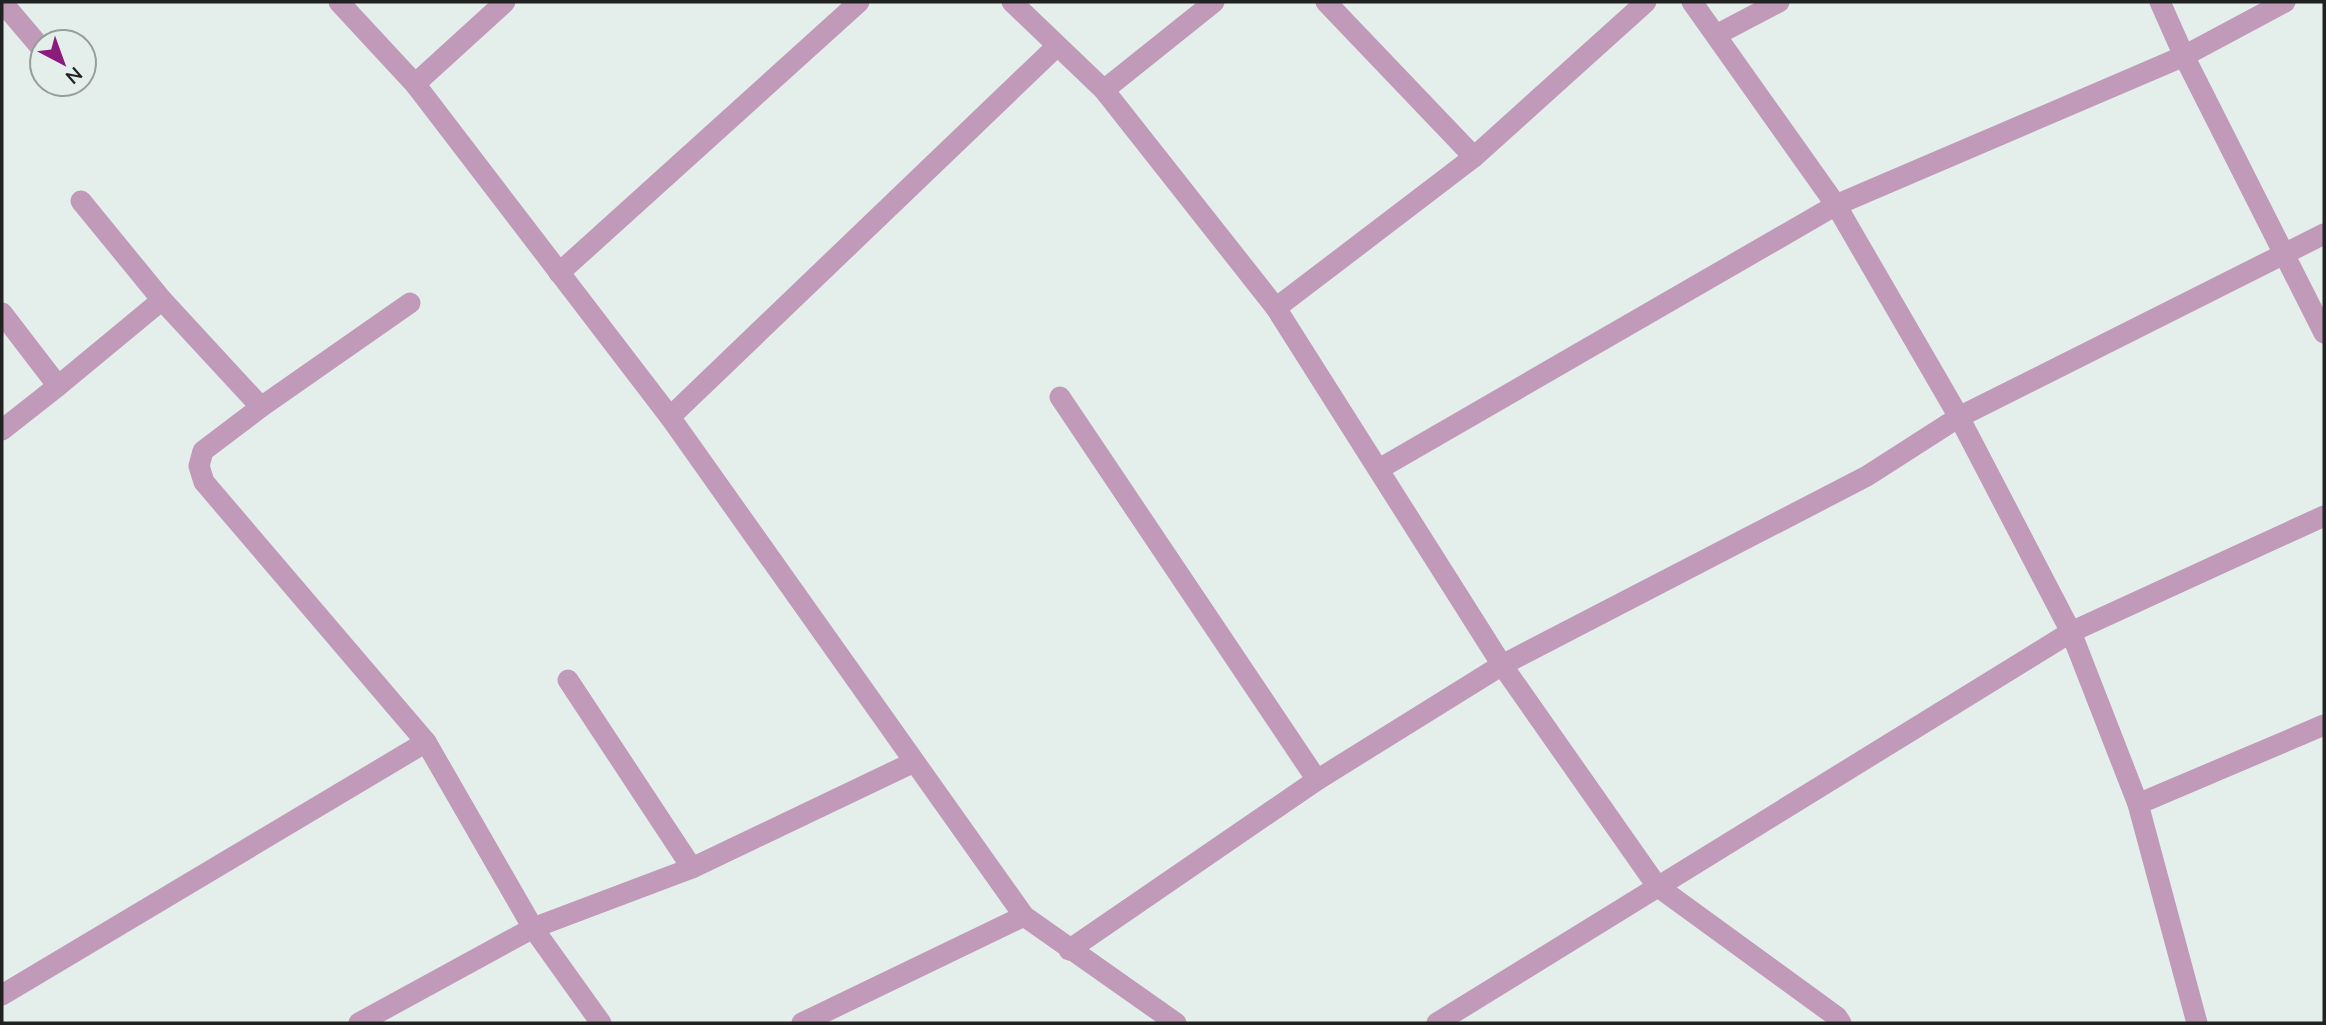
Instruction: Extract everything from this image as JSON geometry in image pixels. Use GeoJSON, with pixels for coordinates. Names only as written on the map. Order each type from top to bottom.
{"type":"FeatureCollection","features":[{"type":"Feature","properties":{"kind":"street"},"geometry":{"type":"LineString","coordinates":[[2,2],[28,33]]}},
{"type":"Feature","properties":{"kind":"street"},"geometry":{"type":"LineString","coordinates":[[339,2],[415,84],[670,417],[1024,916],[1176,1023]]}},
{"type":"Feature","properties":{"kind":"street"},"geometry":{"type":"LineString","coordinates":[[415,84],[505,2]]}},
{"type":"Feature","properties":{"kind":"street"},"geometry":{"type":"LineString","coordinates":[[559,273],[859,2]]}},
{"type":"Feature","properties":{"kind":"street"},"geometry":{"type":"LineString","coordinates":[[1012,2],[1104,90],[1276,307],[1502,665],[1657,886],[1837,1017],[1841,1023]]}},
{"type":"Feature","properties":{"kind":"street"},"geometry":{"type":"LineString","coordinates":[[1104,90],[1214,2]]}},
{"type":"Feature","properties":{"kind":"street"},"geometry":{"type":"LineString","coordinates":[[1326,2],[1474,157]]}},
{"type":"Feature","properties":{"kind":"street"},"geometry":{"type":"LineString","coordinates":[[1276,307],[1474,157],[1646,2]]}},
{"type":"Feature","properties":{"kind":"street"},"geometry":{"type":"LineString","coordinates":[[1692,2],[1836,205],[1959,417],[2071,632],[2138,804],[2197,1023]]}},
{"type":"Feature","properties":{"kind":"street"},"geometry":{"type":"LineString","coordinates":[[1716,35],[1779,2]]}},
{"type":"Feature","properties":{"kind":"street"},"geometry":{"type":"LineString","coordinates":[[2160,2],[2184,56],[2324,334]]}},
{"type":"Feature","properties":{"kind":"street"},"geometry":{"type":"LineString","coordinates":[[1380,469],[1836,205],[2184,56],[2285,2]]}},
{"type":"Feature","properties":{"kind":"street"},"geometry":{"type":"LineString","coordinates":[[670,417],[1057,46]]}},
{"type":"Feature","properties":{"kind":"street"},"geometry":{"type":"LineString","coordinates":[[81,201],[162,300],[261,407]]}},
{"type":"Feature","properties":{"kind":"street"},"geometry":{"type":"LineString","coordinates":[[1069,950],[1317,780],[1502,665],[1867,476],[1959,417],[2324,234]]}},
{"type":"Feature","properties":{"kind":"street"},"geometry":{"type":"LineString","coordinates":[[2,430],[162,300]]}},
{"type":"Feature","properties":{"kind":"street"},"geometry":{"type":"LineString","coordinates":[[410,303],[203,451],[199,466],[204,482],[426,741],[533,928],[601,1023]]}},
{"type":"Feature","properties":{"kind":"street"},"geometry":{"type":"LineString","coordinates":[[2,313],[58,386]]}},
{"type":"Feature","properties":{"kind":"street"},"geometry":{"type":"LineString","coordinates":[[1060,397],[1317,780]]}},
{"type":"Feature","properties":{"kind":"street"},"geometry":{"type":"LineString","coordinates":[[1437,1023],[2071,632],[2324,516]]}},
{"type":"Feature","properties":{"kind":"street"},"geometry":{"type":"LineString","coordinates":[[568,680],[692,868]]}},
{"type":"Feature","properties":{"kind":"street"},"geometry":{"type":"LineString","coordinates":[[2138,804],[2324,725]]}},
{"type":"Feature","properties":{"kind":"street"},"geometry":{"type":"LineString","coordinates":[[2,995],[426,741]]}},
{"type":"Feature","properties":{"kind":"street"},"geometry":{"type":"LineString","coordinates":[[359,1023],[533,928],[692,868],[914,762]]}},
{"type":"Feature","properties":{"kind":"street"},"geometry":{"type":"LineString","coordinates":[[802,1023],[1024,916]]}}]}
